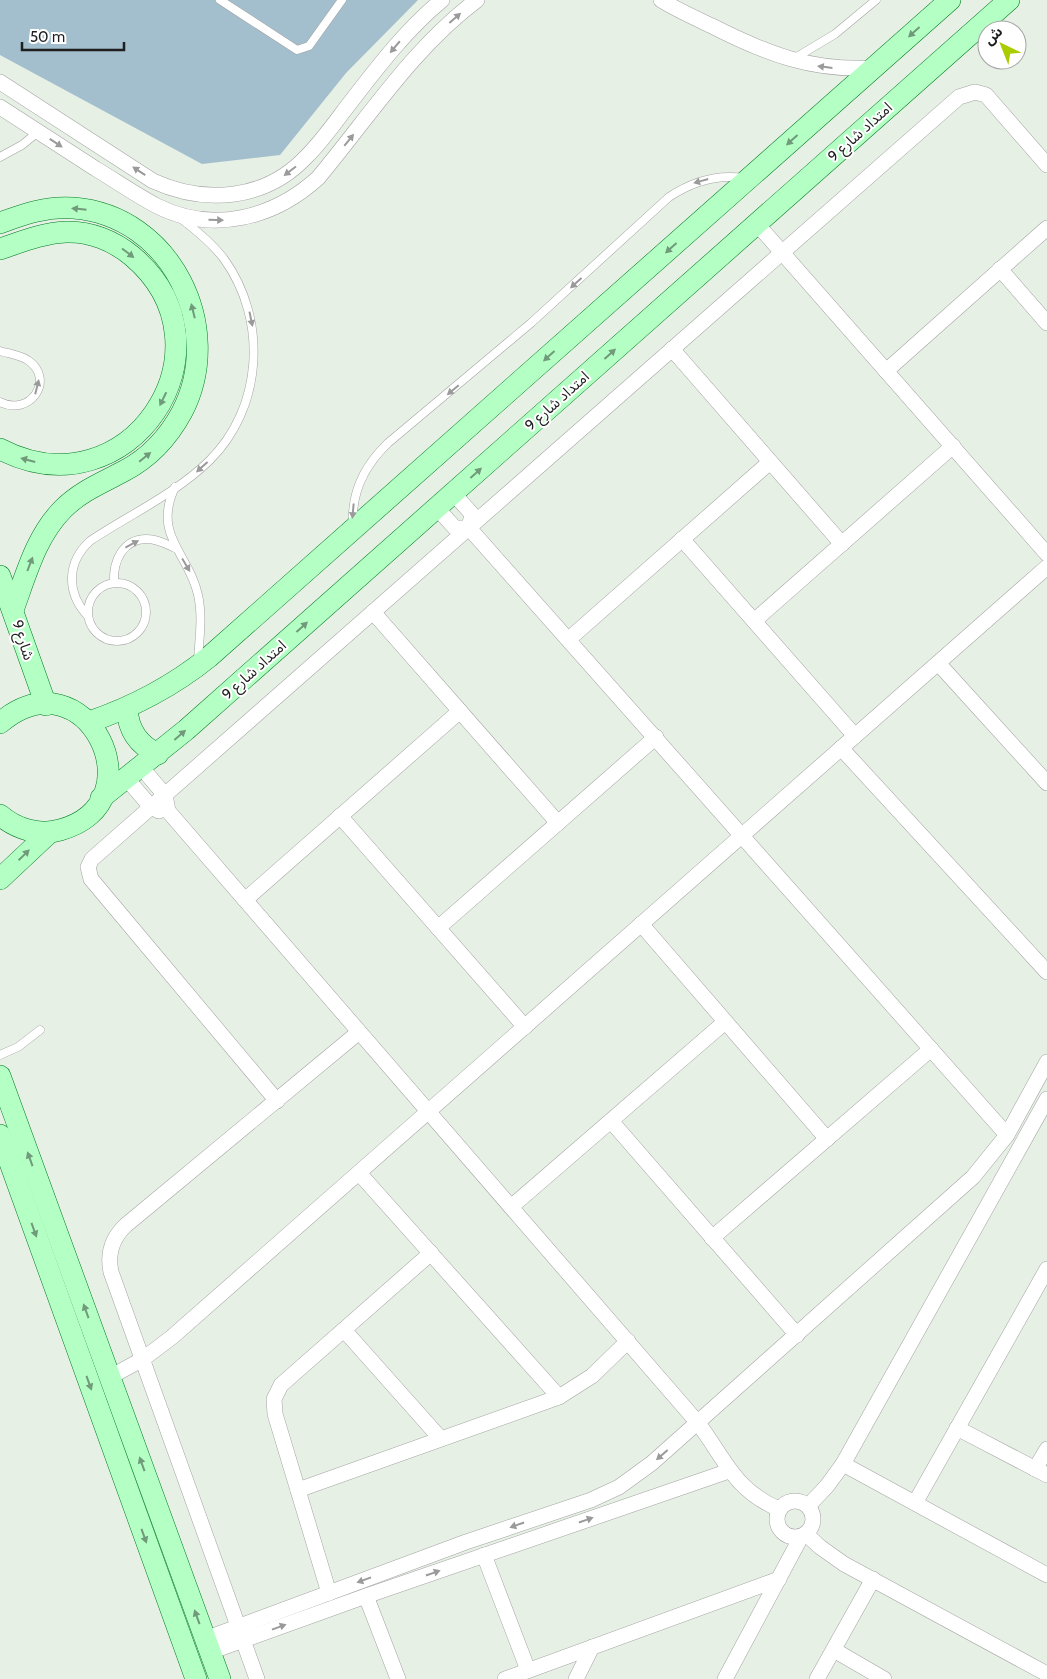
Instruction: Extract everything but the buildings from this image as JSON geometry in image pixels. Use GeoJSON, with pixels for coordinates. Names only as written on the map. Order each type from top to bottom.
{"type":"FeatureCollection","features":[{"type":"Feature","properties":{"kind":"street"},"geometry":{"type":"LineString","coordinates":[[0,82],[147,177],[167,187],[196,195],[212,196],[242,193],[271,183],[284,176],[308,156],[396,46],[442,0]]}},
{"type":"Feature","properties":{"kind":"street"},"geometry":{"type":"LineString","coordinates":[[0,107],[131,191],[172,212],[203,220],[235,219],[266,212],[294,198],[318,178],[432,40],[478,0]]}},
{"type":"Feature","properties":{"kind":"street"},"geometry":{"type":"LineString","coordinates":[[661,0],[747,44],[790,60],[823,67],[873,68]]}},
{"type":"Feature","properties":{"kind":"street"},"geometry":{"type":"LineString","coordinates":[[89,722],[127,708],[163,689],[197,666],[950,0]]}},
{"type":"Feature","properties":{"kind":"street","name":"امتداد شارع 9"},"geometry":{"type":"LineString","coordinates":[[101,798],[158,754],[1009,0]]}},
{"type":"Feature","properties":{"kind":"street"},"geometry":{"type":"LineString","coordinates":[[276,1101],[89,875],[88,866],[92,859],[959,97],[969,92],[981,93],[991,99],[1047,165]]}},
{"type":"Feature","properties":{"kind":"street"},"geometry":{"type":"LineString","coordinates":[[0,223],[43,209],[74,208],[104,214],[132,227],[156,246],[172,265],[184,286],[195,316],[198,349],[189,397],[174,426],[164,439],[140,461],[85,491],[63,510],[38,545],[13,610]]}},
{"type":"Feature","properties":{"kind":"street"},"geometry":{"type":"LineString","coordinates":[[757,224],[1047,554]]}},
{"type":"Feature","properties":{"kind":"street"},"geometry":{"type":"LineString","coordinates":[[886,371],[1047,228]]}},
{"type":"Feature","properties":{"kind":"street"},"geometry":{"type":"LineString","coordinates":[[0,250],[39,236],[65,232],[91,234],[117,245],[140,263],[158,286],[171,312],[176,341],[173,372],[163,400],[146,426],[124,446],[96,459],[67,464],[38,463],[0,449]]}},
{"type":"Feature","properties":{"kind":"street"},"geometry":{"type":"LineString","coordinates":[[1000,269],[1047,323]]}},
{"type":"Feature","properties":{"kind":"street"},"geometry":{"type":"LineString","coordinates":[[672,349],[842,544]]}},
{"type":"Feature","properties":{"kind":"street"},"geometry":{"type":"LineString","coordinates":[[754,622],[953,446]]}},
{"type":"Feature","properties":{"kind":"street"},"geometry":{"type":"LineString","coordinates":[[569,639],[770,462]]}},
{"type":"Feature","properties":{"kind":"street"},"geometry":{"type":"LineString","coordinates":[[453,493],[472,514],[470,528]]}},
{"type":"Feature","properties":{"kind":"street"},"geometry":{"type":"LineString","coordinates":[[436,508],[455,528],[470,528],[1007,1135]]}},
{"type":"Feature","properties":{"kind":"street"},"geometry":{"type":"LineString","coordinates":[[682,539],[855,736]]}},
{"type":"Feature","properties":{"kind":"street"},"geometry":{"type":"LineString","coordinates":[[110,1377],[143,1359],[172,1337],[1047,567]]}},
{"type":"Feature","properties":{"kind":"street","name":"شارع 9"},"geometry":{"type":"LineString","coordinates":[[0,576],[46,705]]}},
{"type":"Feature","properties":{"kind":"street"},"geometry":{"type":"LineString","coordinates":[[373,612],[558,822]]}},
{"type":"Feature","properties":{"kind":"street"},"geometry":{"type":"LineString","coordinates":[[938,663],[1047,783]]}},
{"type":"Feature","properties":{"kind":"street"},"geometry":{"type":"LineString","coordinates":[[0,723],[21,710],[46,705],[74,712],[89,722],[101,739],[108,758],[108,779],[101,798],[92,812],[79,822],[49,833],[26,830],[0,815]]}},
{"type":"Feature","properties":{"kind":"street"},"geometry":{"type":"LineString","coordinates":[[127,708],[129,725],[138,740],[158,754]]}},
{"type":"Feature","properties":{"kind":"street"},"geometry":{"type":"LineString","coordinates":[[245,900],[460,711]]}},
{"type":"Feature","properties":{"kind":"street"},"geometry":{"type":"LineString","coordinates":[[438,928],[656,737]]}},
{"type":"Feature","properties":{"kind":"street"},"geometry":{"type":"LineString","coordinates":[[841,748],[1047,972]]}},
{"type":"Feature","properties":{"kind":"street"},"geometry":{"type":"LineString","coordinates":[[134,773],[165,795],[168,811],[698,1423],[729,1471],[752,1494],[779,1509]]}},
{"type":"Feature","properties":{"kind":"street"},"geometry":{"type":"LineString","coordinates":[[134,773],[151,807],[159,811],[168,811]]}},
{"type":"Feature","properties":{"kind":"street"},"geometry":{"type":"LineString","coordinates":[[340,816],[525,1027]]}},
{"type":"Feature","properties":{"kind":"street"},"geometry":{"type":"LineString","coordinates":[[0,879],[49,833]]}},
{"type":"Feature","properties":{"kind":"street"},"geometry":{"type":"LineString","coordinates":[[641,924],[827,1139]]}},
{"type":"Feature","properties":{"kind":"street"},"geometry":{"type":"LineString","coordinates":[[512,1207],[726,1022]]}},
{"type":"Feature","properties":{"kind":"street"},"geometry":{"type":"LineString","coordinates":[[257,1679],[111,1272],[109,1255],[115,1238],[126,1225],[360,1032]]}},
{"type":"Feature","properties":{"kind":"street"},"geometry":{"type":"LineString","coordinates":[[712,1238],[931,1049]]}},
{"type":"Feature","properties":{"kind":"street"},"geometry":{"type":"LineString","coordinates":[[240,1634],[329,1593],[466,1542],[590,1500],[619,1487],[642,1472],[973,1177],[1007,1135],[1047,1062]]}},
{"type":"Feature","properties":{"kind":"street"},"geometry":{"type":"LineString","coordinates":[[0,1076],[7,1135],[196,1679]]}},
{"type":"Feature","properties":{"kind":"street"},"geometry":{"type":"LineString","coordinates":[[808,1506],[827,1486],[843,1464],[1047,1099]]}},
{"type":"Feature","properties":{"kind":"street"},"geometry":{"type":"LineString","coordinates":[[611,1121],[796,1335]]}},
{"type":"Feature","properties":{"kind":"street"},"geometry":{"type":"LineString","coordinates":[[7,1135],[110,1377],[220,1679]]}},
{"type":"Feature","properties":{"kind":"street"},"geometry":{"type":"LineString","coordinates":[[359,1173],[559,1397]]}},
{"type":"Feature","properties":{"kind":"street"},"geometry":{"type":"LineString","coordinates":[[329,1593],[275,1414],[274,1399],[281,1385],[431,1253]]}},
{"type":"Feature","properties":{"kind":"street"},"geometry":{"type":"LineString","coordinates":[[914,1503],[1047,1269]]}},
{"type":"Feature","properties":{"kind":"street"},"geometry":{"type":"LineString","coordinates":[[344,1330],[441,1439]]}},
{"type":"Feature","properties":{"kind":"street"},"geometry":{"type":"LineString","coordinates":[[298,1490],[559,1397],[592,1376],[628,1341]]}},
{"type":"Feature","properties":{"kind":"street"},"geometry":{"type":"LineString","coordinates":[[957,1428],[1041,1472],[1047,1449]]}},
{"type":"Feature","properties":{"kind":"street"},"geometry":{"type":"LineString","coordinates":[[843,1464],[1047,1575]]}},
{"type":"Feature","properties":{"kind":"street"},"geometry":{"type":"LineString","coordinates":[[208,1646],[240,1634],[366,1596],[729,1471]]}},
{"type":"Feature","properties":{"kind":"street"},"geometry":{"type":"LineString","coordinates":[[808,1506],[793,1501],[779,1509],[776,1520],[780,1531],[790,1538],[804,1535],[836,1559],[1047,1674]]}},
{"type":"Feature","properties":{"kind":"street"},"geometry":{"type":"LineString","coordinates":[[725,1679],[779,1578],[813,1520],[808,1506]]}},
{"type":"Feature","properties":{"kind":"street"},"geometry":{"type":"LineString","coordinates":[[483,1555],[495,1542],[488,1535]]}},
{"type":"Feature","properties":{"kind":"street"},"geometry":{"type":"LineString","coordinates":[[466,1542],[466,1554],[483,1555]]}},
{"type":"Feature","properties":{"kind":"street"},"geometry":{"type":"LineString","coordinates":[[483,1555],[528,1670]]}},
{"type":"Feature","properties":{"kind":"street"},"geometry":{"type":"LineString","coordinates":[[505,1679],[779,1578]]}},
{"type":"Feature","properties":{"kind":"street"},"geometry":{"type":"LineString","coordinates":[[818,1679],[873,1580]]}},
{"type":"Feature","properties":{"kind":"street"},"geometry":{"type":"LineString","coordinates":[[366,1596],[398,1679]]}},
{"type":"Feature","properties":{"kind":"street"},"geometry":{"type":"LineString","coordinates":[[576,1679],[592,1647]]}},
{"type":"Feature","properties":{"kind":"street"},"geometry":{"type":"LineString","coordinates":[[834,1650],[884,1679]]}},
{"type":"Feature","properties":{"kind":"lane"},"geometry":{"type":"LineString","coordinates":[[220,0],[297,50],[309,46],[342,0]]}},
{"type":"Feature","properties":{"kind":"lane"},"geometry":{"type":"LineString","coordinates":[[790,60],[835,34],[876,0]]}},
{"type":"Feature","properties":{"kind":"lane"},"geometry":{"type":"LineString","coordinates":[[0,157],[22,145],[38,132]]}},
{"type":"Feature","properties":{"kind":"lane"},"geometry":{"type":"LineString","coordinates":[[353,529],[354,505],[360,482],[372,460],[388,443],[531,323],[670,196],[688,186],[707,179],[721,177],[749,178]]}},
{"type":"Feature","properties":{"kind":"lane"},"geometry":{"type":"LineString","coordinates":[[87,614],[88,606],[94,593],[107,584],[114,582],[130,585],[141,595],[146,609],[143,624],[139,631],[119,641],[104,638],[92,628],[87,614],[78,603],[72,588],[73,566],[79,552],[90,541],[175,487],[210,460],[236,424],[251,383],[254,354],[249,311],[232,271],[204,237],[172,212]]}},
{"type":"Feature","properties":{"kind":"lane"},"geometry":{"type":"LineString","coordinates":[[0,351],[30,362],[38,371],[40,382],[33,398],[23,405],[11,406],[0,402]]}},
{"type":"Feature","properties":{"kind":"lane"},"geometry":{"type":"LineString","coordinates":[[175,487],[167,513],[168,531],[175,548],[192,575],[199,597],[200,621],[197,666]]}},
{"type":"Feature","properties":{"kind":"lane"},"geometry":{"type":"LineString","coordinates":[[114,582],[116,560],[129,544],[149,539],[175,548]]}},
{"type":"Feature","properties":{"kind":"lane"},"geometry":{"type":"LineString","coordinates":[[0,1055],[18,1047],[40,1030]]}},
{"type":"Feature","properties":{"kind":"shaded area"},"geometry":{"type":"Polygon","coordinates":[[[0,0],[418,0],[346,73],[280,155],[202,164],[0,55],[0,0]]]}}]}
